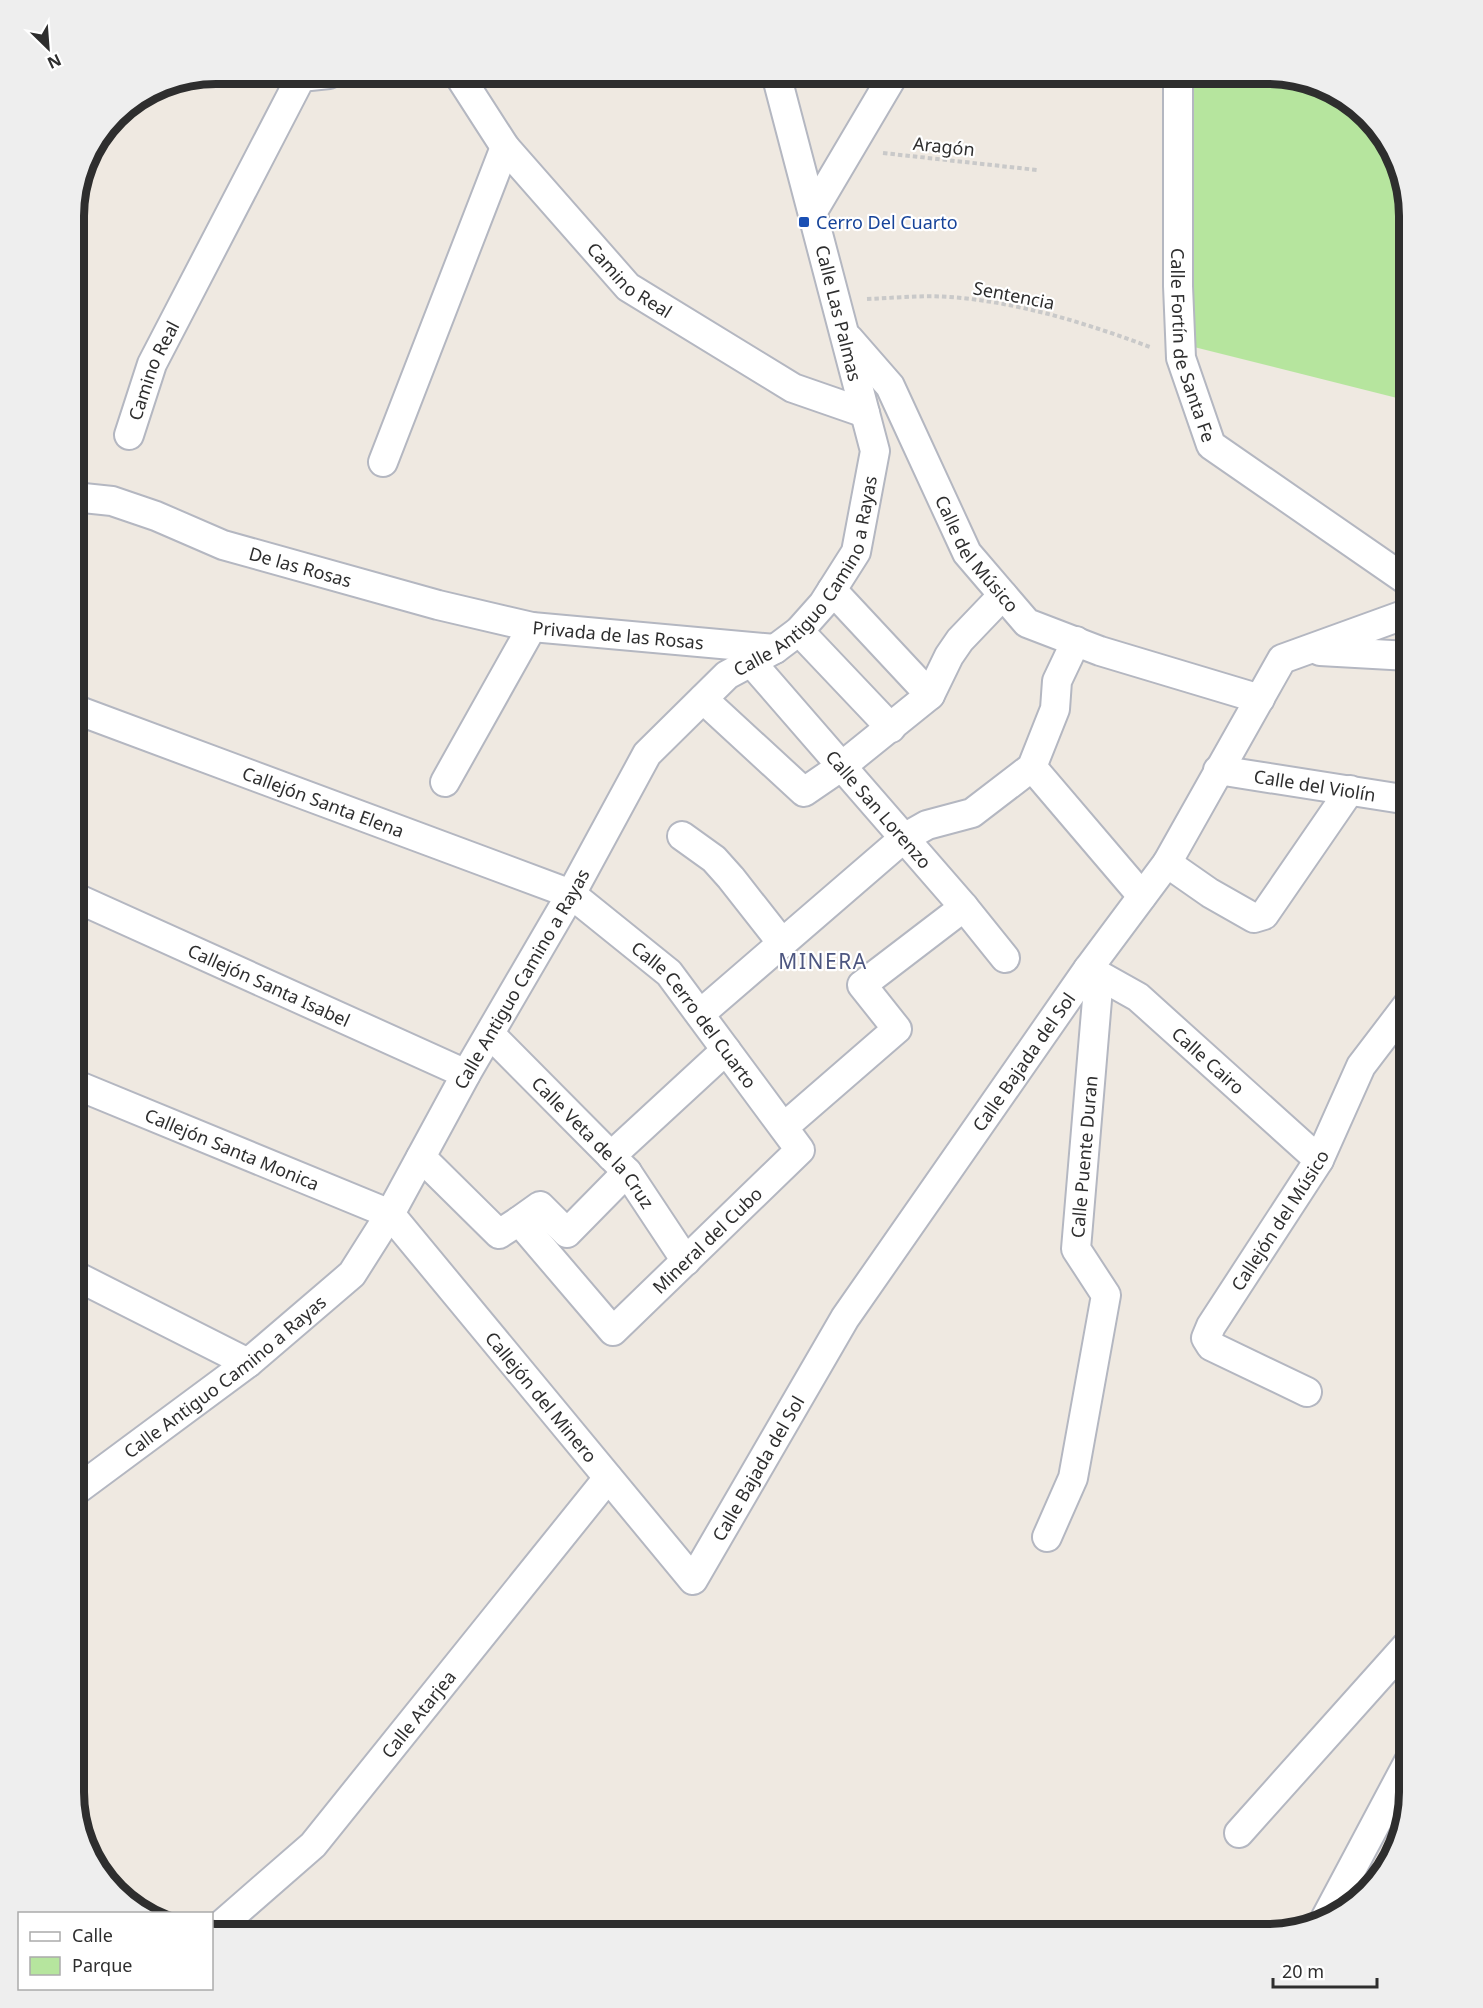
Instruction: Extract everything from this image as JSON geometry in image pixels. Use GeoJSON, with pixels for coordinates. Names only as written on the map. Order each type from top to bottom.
{"type":"FeatureCollection","features":[{"type":"Feature","properties":{"kind":"street","name":"Camino Real"},"geometry":{"type":"LineString","coordinates":[[129,435],[152,364],[298,84]]}},
{"type":"Feature","properties":{"kind":"street","name":"Camino Real"},"geometry":{"type":"LineString","coordinates":[[464,84],[505,147],[628,287],[793,388],[865,413]]}},
{"type":"Feature","properties":{"kind":"street","name":"Calle Las Palmas"},"geometry":{"type":"LineString","coordinates":[[779,84],[865,413]]}},
{"type":"Feature","properties":{"kind":"street"},"geometry":{"type":"LineString","coordinates":[[813,211],[888,84]]}},
{"type":"Feature","properties":{"kind":"street","name":"Calle Fortín de Santa Fe"},"geometry":{"type":"LineString","coordinates":[[1178,84],[1178,286],[1181,358],[1211,445],[1399,574]]}},
{"type":"Feature","properties":{"kind":"street"},"geometry":{"type":"LineString","coordinates":[[383,462],[505,147]]}},
{"type":"Feature","properties":{"kind":"street","name":"Calle del Músico"},"geometry":{"type":"LineString","coordinates":[[845,335],[890,386],[967,553],[1027,623],[1100,651],[1260,699]]}},
{"type":"Feature","properties":{"kind":"street","name":"Calle Antiguo Camino a Rayas"},"geometry":{"type":"LineString","coordinates":[[84,1485],[248,1363],[351,1274],[390,1214],[466,1074],[571,894],[647,754],[727,675],[763,656],[799,631],[823,604],[856,552],[875,451],[865,413]]}},
{"type":"Feature","properties":{"kind":"street","name":"De las Rosas"},"geometry":{"type":"LineString","coordinates":[[84,498],[112,501],[156,516],[224,545],[438,605],[532,627]]}},
{"type":"Feature","properties":{"kind":"street"},"geometry":{"type":"LineString","coordinates":[[832,590],[930,695]]}},
{"type":"Feature","properties":{"kind":"street"},"geometry":{"type":"LineString","coordinates":[[703,699],[804,792],[842,766],[930,695],[949,656],[960,640],[1003,595]]}},
{"type":"Feature","properties":{"kind":"street","name":"Calle Bajada del Sol"},"geometry":{"type":"LineString","coordinates":[[693,1580],[845,1318],[1093,973],[1142,896],[1167,863],[1282,659],[1399,617]]}},
{"type":"Feature","properties":{"kind":"street","name":"Privada de las Rosas"},"geometry":{"type":"LineString","coordinates":[[445,782],[532,627],[763,656]]}},
{"type":"Feature","properties":{"kind":"street"},"geometry":{"type":"LineString","coordinates":[[799,631],[891,728]]}},
{"type":"Feature","properties":{"kind":"street"},"geometry":{"type":"LineString","coordinates":[[700,1014],[904,838],[927,825],[972,813],[1032,767],[1055,709],[1057,681],[1076,641]]}},
{"type":"Feature","properties":{"kind":"street"},"geometry":{"type":"LineString","coordinates":[[1309,650],[1399,655]]}},
{"type":"Feature","properties":{"kind":"street","name":"Calle San Lorenzo"},"geometry":{"type":"LineString","coordinates":[[763,656],[842,766],[1005,958]]}},
{"type":"Feature","properties":{"kind":"street","name":"Callejón Santa Elena"},"geometry":{"type":"LineString","coordinates":[[84,713],[571,894]]}},
{"type":"Feature","properties":{"kind":"street"},"geometry":{"type":"LineString","coordinates":[[1032,767],[1142,896]]}},
{"type":"Feature","properties":{"kind":"street","name":"Calle del Violín"},"geometry":{"type":"LineString","coordinates":[[1218,770],[1399,798]]}},
{"type":"Feature","properties":{"kind":"street"},"geometry":{"type":"LineString","coordinates":[[1167,863],[1254,918],[1264,915],[1350,790]]}},
{"type":"Feature","properties":{"kind":"street"},"geometry":{"type":"LineString","coordinates":[[682,836],[714,859],[782,943]]}},
{"type":"Feature","properties":{"kind":"street","name":"Calle Cerro del Cuarto"},"geometry":{"type":"LineString","coordinates":[[571,894],[669,973],[800,1150]]}},
{"type":"Feature","properties":{"kind":"street","name":"Callejón Santa Isabel"},"geometry":{"type":"LineString","coordinates":[[84,902],[466,1074]]}},
{"type":"Feature","properties":{"kind":"street"},"geometry":{"type":"LineString","coordinates":[[784,1127],[897,1029],[862,985],[964,907]]}},
{"type":"Feature","properties":{"kind":"street","name":"Calle Cairo"},"geometry":{"type":"LineString","coordinates":[[1093,973],[1138,998],[1319,1160]]}},
{"type":"Feature","properties":{"kind":"street","name":"Calle Puente Duran"},"geometry":{"type":"LineString","coordinates":[[1047,1537],[1073,1478],[1106,1295],[1076,1249],[1093,973]]}},
{"type":"Feature","properties":{"kind":"street","name":"Callejón del Músico"},"geometry":{"type":"LineString","coordinates":[[1307,1392],[1211,1346],[1206,1338],[1211,1326],[1319,1160],[1360,1066],[1399,1017]]}},
{"type":"Feature","properties":{"kind":"street","name":"Calle Veta de la Cruz"},"geometry":{"type":"LineString","coordinates":[[490,1034],[619,1164],[686,1261]]}},
{"type":"Feature","properties":{"kind":"street"},"geometry":{"type":"LineString","coordinates":[[421,1157],[499,1234],[540,1206],[567,1233],[619,1164],[726,1050]]}},
{"type":"Feature","properties":{"kind":"street","name":"Callejón Santa Monica"},"geometry":{"type":"LineString","coordinates":[[84,1088],[390,1214]]}},
{"type":"Feature","properties":{"kind":"street","name":"Mineral del Cubo"},"geometry":{"type":"LineString","coordinates":[[519,1221],[613,1331],[800,1150]]}},
{"type":"Feature","properties":{"kind":"street","name":"Callejón del Minero"},"geometry":{"type":"LineString","coordinates":[[390,1214],[693,1580]]}},
{"type":"Feature","properties":{"kind":"street"},"geometry":{"type":"LineString","coordinates":[[84,1280],[248,1363]]}},
{"type":"Feature","properties":{"kind":"street","name":"Calle Atarjea"},"geometry":{"type":"LineString","coordinates":[[222,1924],[313,1845],[608,1478]]}},
{"type":"Feature","properties":{"kind":"street"},"geometry":{"type":"LineString","coordinates":[[1239,1833],[1399,1654]]}},
{"type":"Feature","properties":{"kind":"street"},"geometry":{"type":"LineString","coordinates":[[1332,1907],[1399,1781]]}},
{"type":"Feature","properties":{"kind":"path","name":"Aragón"},"geometry":{"type":"LineString","coordinates":[[849,150],[1037,170]]}},
{"type":"Feature","properties":{"kind":"path","name":"Sentencia"},"geometry":{"type":"LineString","coordinates":[[836,300],[949,297],[986,302],[1057,316],[1110,332],[1181,358]]}},
{"type":"Feature","properties":{"kind":"green space"},"geometry":{"type":"Polygon","coordinates":[[[1188,84],[1276,84],[1302,88],[1348,111],[1372,135],[1389,165],[1398,198],[1399,398],[1194,347],[1189,289],[1188,84]]]}},
{"type":"Feature","properties":{"kind":"place","name":"Cerro Del Cuarto"},"geometry":{"type":"Point","coordinates":[804,222]}},
{"type":"Feature","properties":{"kind":"district","name":"MINERA"},"geometry":{"type":"Point","coordinates":[823,961]}}]}
